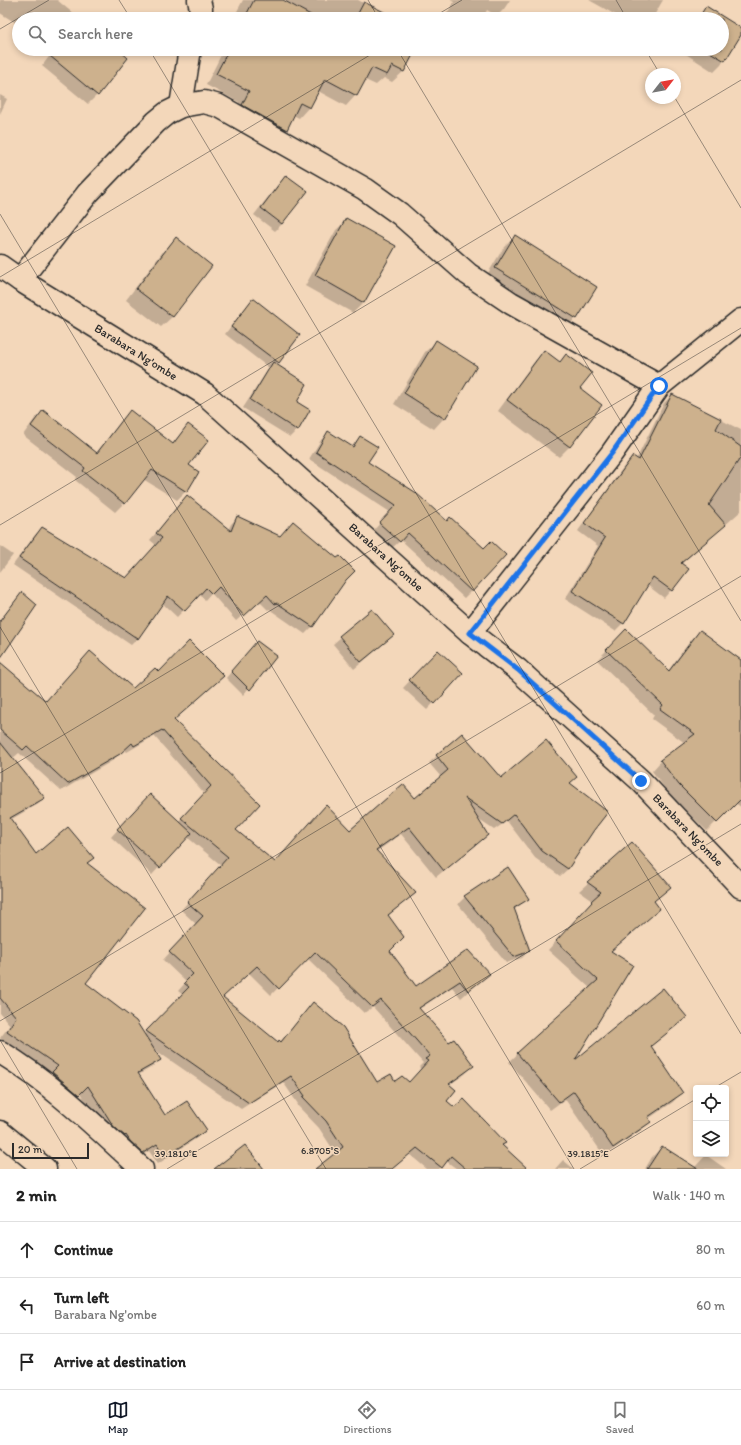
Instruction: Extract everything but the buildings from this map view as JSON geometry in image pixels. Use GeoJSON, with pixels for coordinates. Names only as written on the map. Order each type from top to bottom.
{"type":"FeatureCollection","features":[{"type":"Feature","properties":{"kind":"street"},"geometry":{"type":"LineString","coordinates":[[199,0],[200,12]]}},
{"type":"Feature","properties":{"kind":"street"},"geometry":{"type":"LineString","coordinates":[[181,106],[189,56]]}},
{"type":"Feature","properties":{"kind":"street"},"geometry":{"type":"LineString","coordinates":[[20,280],[88,193],[156,122],[167,113],[181,106],[204,102],[219,106],[365,189],[400,214],[468,274],[492,291],[659,386]]}},
{"type":"Feature","properties":{"kind":"street","name":"Barabara Ng'ombe"},"geometry":{"type":"LineString","coordinates":[[0,266],[20,280],[205,394],[470,633],[518,670],[641,781],[741,886]]}},
{"type":"Feature","properties":{"kind":"street"},"geometry":{"type":"LineString","coordinates":[[470,633],[612,453],[659,386],[741,320]]}},
{"type":"Feature","properties":{"kind":"street"},"geometry":{"type":"LineString","coordinates":[[0,1052],[19,1064],[62,1097],[142,1169]]}},
{"type":"Feature","properties":{"kind":"street"},"geometry":{"type":"LineString","coordinates":[[0,1132],[45,1169]]}},
{"type":"Feature","properties":{"kind":"route"},"geometry":{"type":"LineString","coordinates":[[641,781],[518,670],[470,633],[612,453],[659,386]]}}]}
